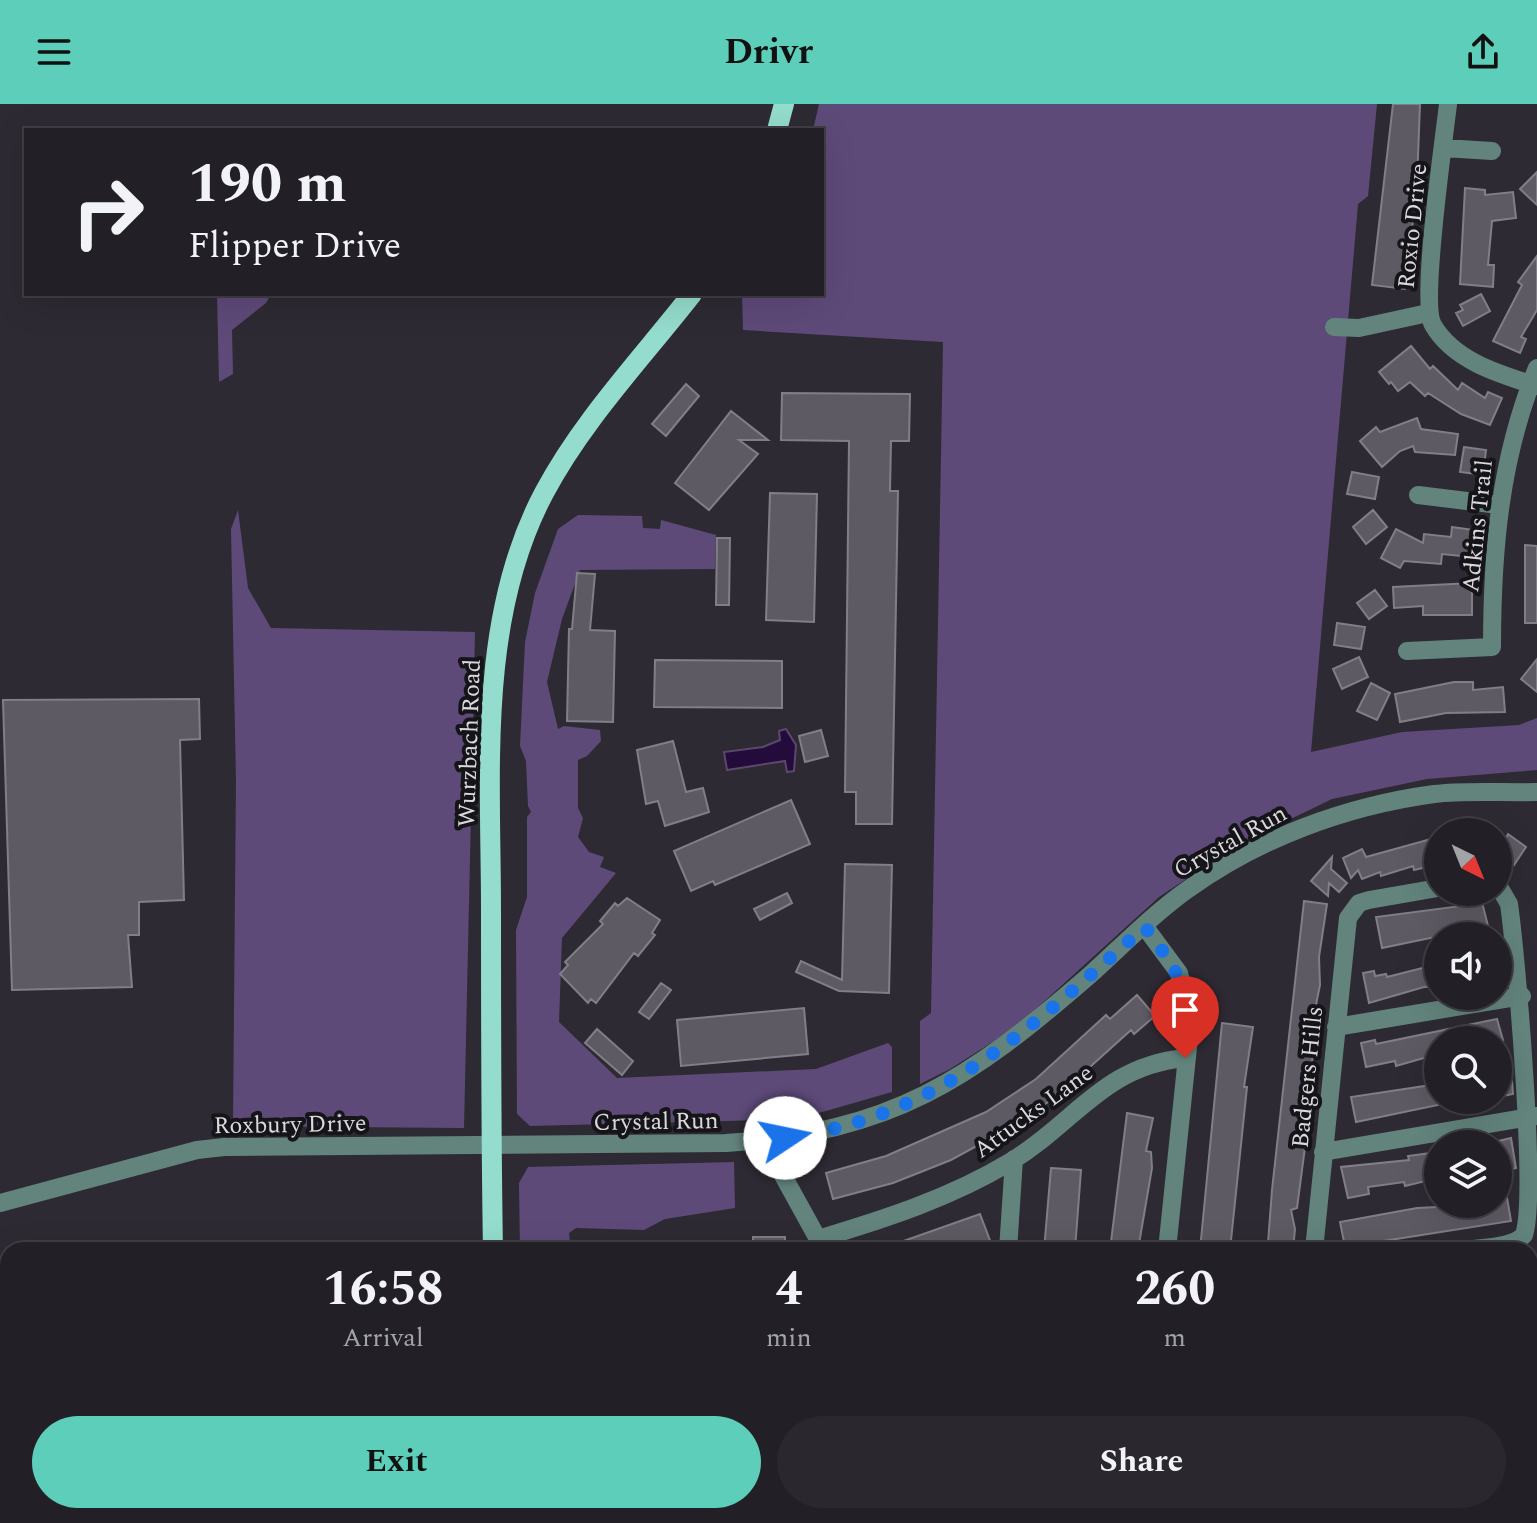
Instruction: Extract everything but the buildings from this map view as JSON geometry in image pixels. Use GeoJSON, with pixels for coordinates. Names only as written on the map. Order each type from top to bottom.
{"type":"FeatureCollection","features":[{"type":"Feature","properties":{"kind":"main road"},"geometry":{"type":"LineString","coordinates":[[778,128],[784,104]]}},
{"type":"Feature","properties":{"kind":"main road","name":"Wurzbach Road"},"geometry":{"type":"LineString","coordinates":[[493,1242],[491,784],[496,663],[508,587],[543,494],[570,449],[690,296]]}},
{"type":"Feature","properties":{"kind":"street","name":"Roxio Drive"},"geometry":{"type":"LineString","coordinates":[[1448,104],[1428,313],[1447,345],[1468,360],[1535,379]]}},
{"type":"Feature","properties":{"kind":"street"},"geometry":{"type":"LineString","coordinates":[[1444,148],[1492,151]]}},
{"type":"Feature","properties":{"kind":"street"},"geometry":{"type":"LineString","coordinates":[[1334,327],[1359,328],[1428,313]]}},
{"type":"Feature","properties":{"kind":"street","name":"Adkins Trail"},"geometry":{"type":"LineString","coordinates":[[1407,651],[1492,647],[1499,505],[1518,417],[1535,379]]}},
{"type":"Feature","properties":{"kind":"street"},"geometry":{"type":"LineString","coordinates":[[1418,495],[1499,505]]}},
{"type":"Feature","properties":{"kind":"street","name":"Crystal Run"},"geometry":{"type":"LineString","coordinates":[[491,1147],[764,1141],[806,1135],[868,1120],[961,1077],[1036,1022],[1187,890],[1252,851],[1318,820],[1436,794],[1537,792]]}},
{"type":"Feature","properties":{"kind":"street","name":"Badgers Hills"},"geometry":{"type":"LineString","coordinates":[[1315,1242],[1348,918],[1353,909],[1369,900],[1424,890]]}},
{"type":"Feature","properties":{"kind":"street"},"geometry":{"type":"LineString","coordinates":[[1509,906],[1536,1116],[1536,1171],[1530,1224],[1526,1232],[1510,1242]]}},
{"type":"Feature","properties":{"kind":"street"},"geometry":{"type":"LineString","coordinates":[[1145,927],[1179,973],[1191,1018],[1168,1242]]}},
{"type":"Feature","properties":{"kind":"street"},"geometry":{"type":"LineString","coordinates":[[1336,1027],[1522,996]]}},
{"type":"Feature","properties":{"kind":"street","name":"Attucks Lane"},"geometry":{"type":"LineString","coordinates":[[823,1242],[958,1190],[1014,1159],[1125,1073],[1157,1061],[1185,1058]]}},
{"type":"Feature","properties":{"kind":"street"},"geometry":{"type":"LineString","coordinates":[[1323,1152],[1536,1116]]}},
{"type":"Feature","properties":{"kind":"street"},"geometry":{"type":"LineString","coordinates":[[764,1141],[817,1242]]}},
{"type":"Feature","properties":{"kind":"street","name":"Roxbury Drive"},"geometry":{"type":"LineString","coordinates":[[0,1203],[197,1150],[224,1147],[491,1147]]}},
{"type":"Feature","properties":{"kind":"street"},"geometry":{"type":"LineString","coordinates":[[1009,1242],[1014,1159]]}},
{"type":"Feature","properties":{"kind":"shaded area"},"geometry":{"type":"Polygon","coordinates":[[[819,104],[1377,104],[1368,196],[1358,204],[1311,752],[1402,732],[1519,725],[1537,718],[1537,770],[1427,779],[1332,799],[1237,845],[1159,897],[1016,1027],[950,1069],[920,1084],[920,1021],[931,1013],[943,342],[743,330],[742,296],[824,296],[824,128],[813,128],[819,104]]]}},
{"type":"Feature","properties":{"kind":"shaded area"},"geometry":{"type":"Polygon","coordinates":[[[217,296],[270,296],[266,303],[232,330],[233,374],[219,382],[217,296]]]}},
{"type":"Feature","properties":{"kind":"shaded area"},"geometry":{"type":"Polygon","coordinates":[[[238,510],[248,588],[271,628],[475,632],[464,1128],[233,1126],[236,780],[231,529],[238,510]]]}},
{"type":"Feature","properties":{"kind":"shaded area"},"geometry":{"type":"Polygon","coordinates":[[[578,515],[642,516],[643,528],[660,529],[661,520],[716,535],[715,569],[580,570],[562,619],[547,682],[558,729],[564,726],[600,730],[601,741],[587,756],[578,760],[578,808],[583,818],[578,837],[589,852],[604,857],[600,867],[616,873],[562,938],[559,1022],[617,1078],[816,1069],[888,1043],[892,1047],[892,1092],[798,1119],[530,1126],[517,1114],[516,930],[527,897],[527,817],[531,812],[528,806],[526,761],[520,746],[525,642],[535,593],[558,529],[578,515]]]}},
{"type":"Feature","properties":{"kind":"shaded area"},"geometry":{"type":"Polygon","coordinates":[[[786,729],[796,745],[794,771],[787,772],[785,761],[727,770],[724,752],[763,747],[780,740],[779,731],[786,729]]]}},
{"type":"Feature","properties":{"kind":"shaded area"},"geometry":{"type":"Polygon","coordinates":[[[734,1162],[735,1208],[665,1219],[644,1230],[576,1228],[569,1233],[570,1242],[520,1242],[519,1183],[528,1167],[734,1162]]]}},
{"type":"Feature","properties":{"kind":"route"},"geometry":{"type":"LineString","coordinates":[[785,1138],[868,1120],[961,1077],[1036,1022],[1145,927],[1179,973],[1191,1018],[1185,1058]]}}]}
